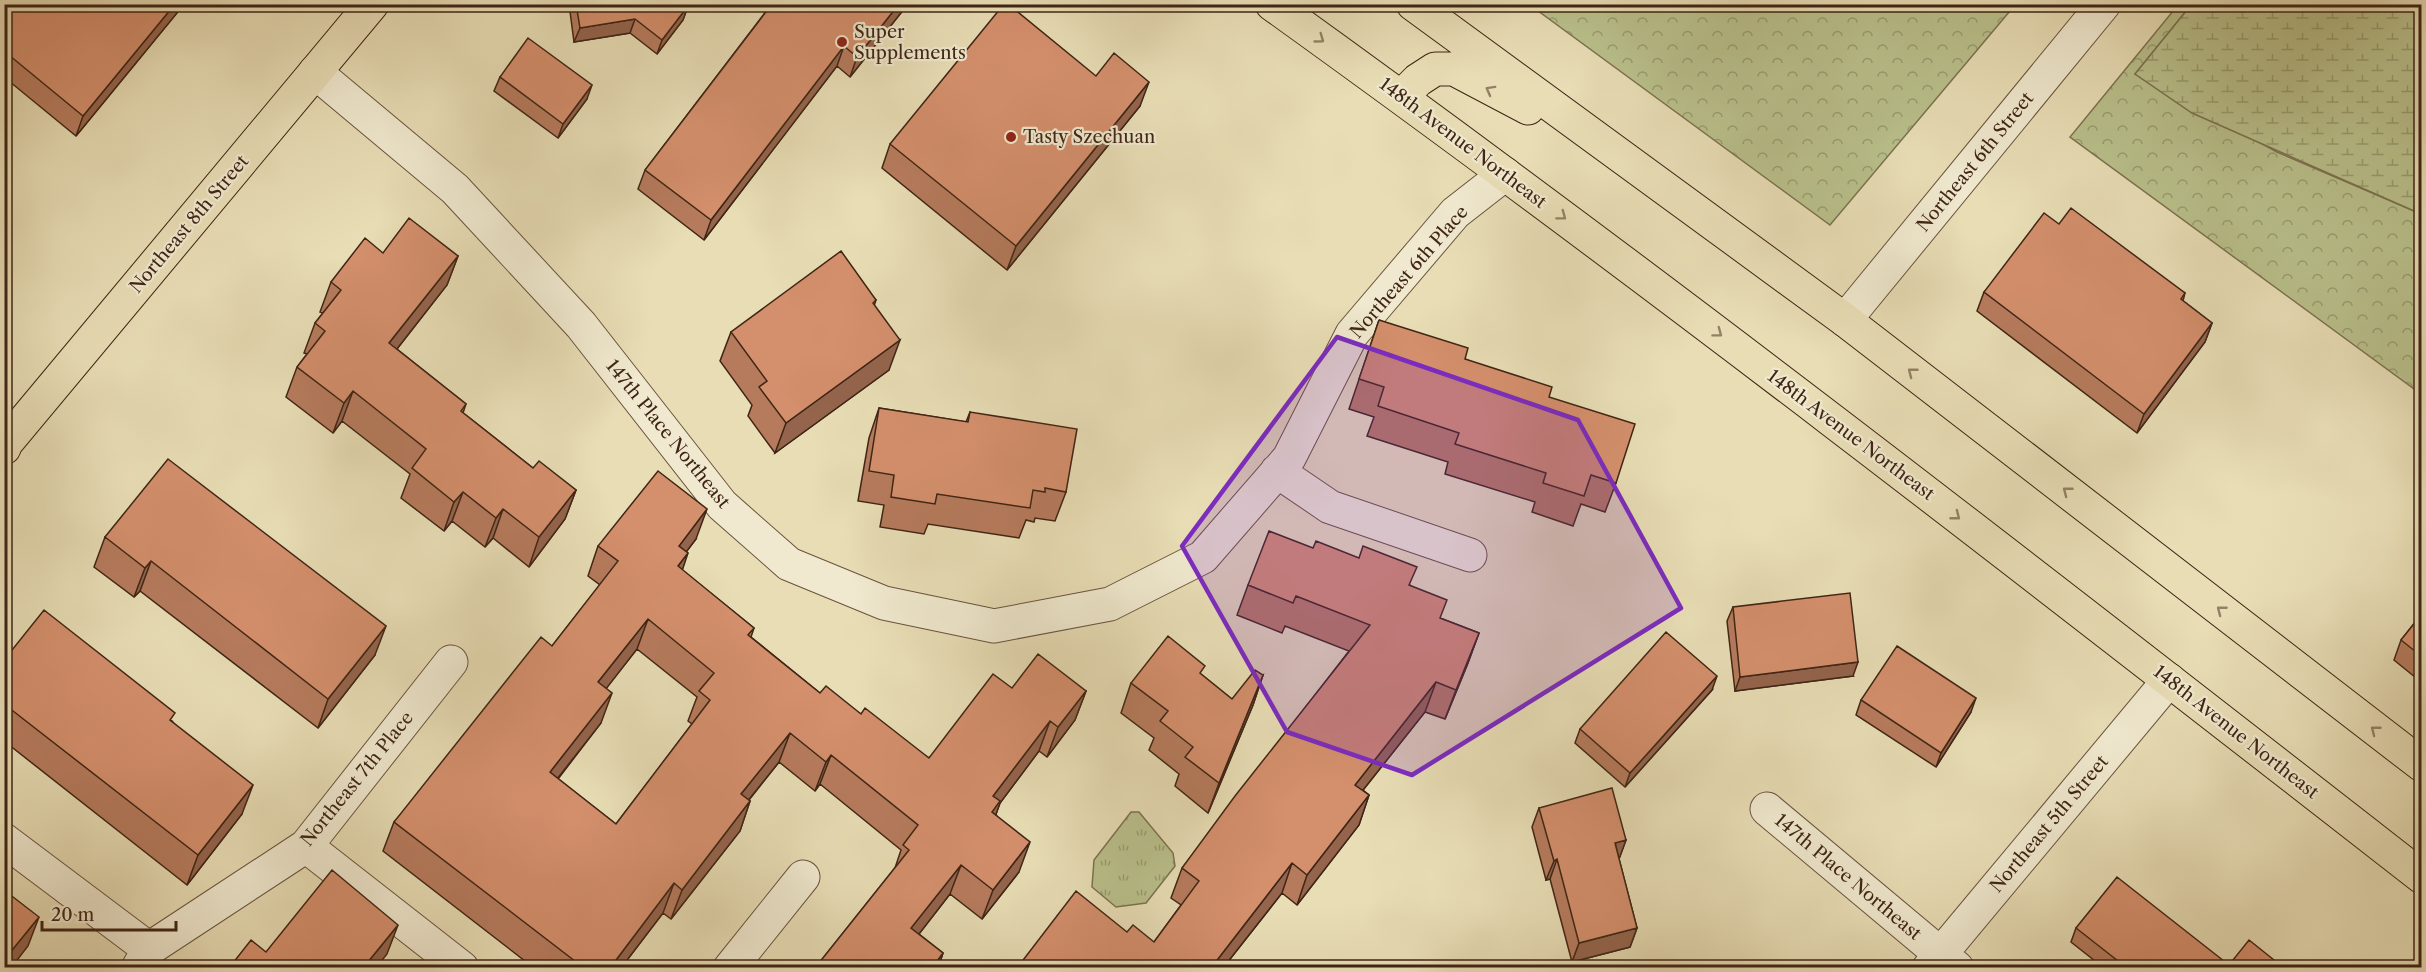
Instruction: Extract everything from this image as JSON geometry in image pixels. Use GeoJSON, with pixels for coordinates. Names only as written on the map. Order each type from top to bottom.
{"type":"FeatureCollection","features":[{"type":"Feature","properties":{"kind":"main road","name":"Northeast 8th Street"},"geometry":{"type":"LineString","coordinates":[[5,445],[372,4]]}},
{"type":"Feature","properties":{"kind":"main road","name":"148th Avenue Northeast"},"geometry":{"type":"LineString","coordinates":[[1272,4],[1401,97],[1784,383],[2421,877]]}},
{"type":"Feature","properties":{"kind":"main road"},"geometry":{"type":"LineString","coordinates":[[1413,4],[1845,320],[2421,765]]}},
{"type":"Feature","properties":{"kind":"main road"},"geometry":{"type":"LineString","coordinates":[[1401,97],[1418,80],[1435,69],[1454,69],[1498,94],[1600,142]]}},
{"type":"Feature","properties":{"kind":"street","name":"Northeast 6th Street"},"geometry":{"type":"LineString","coordinates":[[1845,320],[2104,4]]}},
{"type":"Feature","properties":{"kind":"street","name":"147th Place Northeast"},"geometry":{"type":"LineString","coordinates":[[315,72],[455,189],[581,324],[722,505],[789,564],[884,603],[994,626],[1110,604],[1203,557]]}},
{"type":"Feature","properties":{"kind":"street","name":"Northeast 6th Place"},"geometry":{"type":"LineString","coordinates":[[1203,557],[1289,458],[1352,334],[1455,213],[1505,174]]}},
{"type":"Feature","properties":{"kind":"street"},"geometry":{"type":"LineString","coordinates":[[1277,471],[1330,507],[1470,555]]}},
{"type":"Feature","properties":{"kind":"street","name":"Northeast 7th Place"},"geometry":{"type":"LineString","coordinates":[[144,958],[306,846],[450,662]]}},
{"type":"Feature","properties":{"kind":"street","name":"Northeast 5th Street"},"geometry":{"type":"LineString","coordinates":[[1942,963],[2169,680]]}},
{"type":"Feature","properties":{"kind":"street","name":"147th Place Northeast"},"geometry":{"type":"LineString","coordinates":[[1767,808],[1942,963]]}},
{"type":"Feature","properties":{"kind":"street"},"geometry":{"type":"LineString","coordinates":[[4,840],[144,958]]}},
{"type":"Feature","properties":{"kind":"street"},"geometry":{"type":"LineString","coordinates":[[306,846],[462,968]]}},
{"type":"Feature","properties":{"kind":"street"},"geometry":{"type":"LineString","coordinates":[[730,968],[803,877]]}},
{"type":"Feature","properties":{"kind":"highlighted area"},"geometry":{"type":"Polygon","coordinates":[[[1337,337],[1578,420],[1681,608],[1412,775],[1287,732],[1182,546],[1337,337]]]}},
{"type":"Feature","properties":{"kind":"green space"},"geometry":{"type":"Polygon","coordinates":[[[1530,5],[2015,5],[1830,225],[1530,5]]]}},
{"type":"Feature","properties":{"kind":"green space"},"geometry":{"type":"Polygon","coordinates":[[[2178,5],[2191,5],[2135,74],[2277,152],[2421,214],[2421,394],[2070,137],[2178,5]]]}},
{"type":"Feature","properties":{"kind":"green space"},"geometry":{"type":"Polygon","coordinates":[[[2191,5],[2421,5],[2421,214],[2192,113],[2135,74],[2191,5]]]}},
{"type":"Feature","properties":{"kind":"green space"},"geometry":{"type":"Polygon","coordinates":[[[1131,812],[1139,812],[1173,853],[1175,866],[1146,903],[1116,907],[1092,887],[1094,860],[1131,812]]]}},
{"type":"Feature","properties":{"kind":"building"},"geometry":{"type":"Polygon","coordinates":[[[4,4],[175,4],[83,116],[4,51],[4,4]]]}},
{"type":"Feature","properties":{"kind":"building"},"geometry":{"type":"Polygon","coordinates":[[[576,4],[686,4],[688,6],[662,40],[635,19],[580,28],[576,4]]]}},
{"type":"Feature","properties":{"kind":"building"},"geometry":{"type":"Polygon","coordinates":[[[772,4],[899,4],[857,57],[844,46],[711,220],[645,170],[772,4]]]}},
{"type":"Feature","properties":{"kind":"building","name":"Tasty Szechuan"},"geometry":{"type":"Polygon","coordinates":[[[1004,4],[1008,4],[1096,76],[1114,53],[1149,82],[1016,246],[890,144],[1004,4]]]}},
{"type":"Feature","properties":{"kind":"building"},"geometry":{"type":"Polygon","coordinates":[[[528,38],[592,85],[563,124],[500,77],[528,38]]]}},
{"type":"Feature","properties":{"kind":"building"},"geometry":{"type":"Polygon","coordinates":[[[2071,208],[2185,293],[2181,299],[2212,323],[2144,414],[1984,292],[2044,213],[2059,224],[2071,208]]]}},
{"type":"Feature","properties":{"kind":"building"},"geometry":{"type":"Polygon","coordinates":[[[409,218],[458,256],[389,343],[466,404],[461,411],[533,468],[539,461],[576,490],[539,537],[503,509],[496,518],[463,492],[454,502],[412,468],[426,449],[353,391],[344,403],[297,367],[325,331],[315,323],[341,290],[331,282],[365,238],[383,253],[409,218]]]}},
{"type":"Feature","properties":{"kind":"building"},"geometry":{"type":"Polygon","coordinates":[[[841,251],[876,300],[873,303],[900,340],[786,423],[759,387],[767,381],[731,332],[841,251]]]}},
{"type":"Feature","properties":{"kind":"building"},"geometry":{"type":"Polygon","coordinates":[[[1379,320],[1468,348],[1465,359],[1552,387],[1549,397],[1635,424],[1616,483],[1591,475],[1584,496],[1543,483],[1546,473],[1455,444],[1459,433],[1378,406],[1384,387],[1359,379],[1379,320]]]}},
{"type":"Feature","properties":{"kind":"building"},"geometry":{"type":"Polygon","coordinates":[[[879,408],[968,422],[970,412],[1077,429],[1066,492],[1045,488],[1045,492],[1033,490],[1030,508],[937,494],[935,504],[891,497],[894,475],[869,471],[879,408]]]}},
{"type":"Feature","properties":{"kind":"building"},"geometry":{"type":"Polygon","coordinates":[[[168,459],[386,626],[328,699],[151,561],[145,568],[105,537],[168,459]]]}},
{"type":"Feature","properties":{"kind":"building"},"geometry":{"type":"Polygon","coordinates":[[[658,471],[707,509],[679,546],[688,553],[678,566],[754,628],[748,635],[820,693],[826,686],[861,714],[865,708],[929,758],[993,674],[1012,688],[1038,654],[1086,691],[1058,727],[1050,721],[993,796],[1000,801],[992,812],[1030,842],[993,890],[961,865],[911,928],[943,953],[932,968],[815,968],[909,850],[903,845],[918,825],[831,755],[826,762],[790,733],[741,794],[750,801],[682,890],[674,883],[610,968],[584,968],[394,822],[541,637],[552,646],[618,561],[598,546],[658,471]],[[648,619],[598,682],[612,693],[550,772],[616,824],[710,700],[699,691],[714,673],[648,619]]]}},
{"type":"Feature","properties":{"kind":"building"},"geometry":{"type":"Polygon","coordinates":[[[1269,531],[1313,548],[1316,541],[1359,558],[1363,546],[1417,567],[1409,585],[1447,600],[1440,618],[1479,633],[1456,690],[1436,682],[1355,785],[1369,795],[1307,875],[1292,863],[1211,968],[1017,968],[1076,891],[1127,932],[1133,925],[1154,942],[1199,881],[1182,868],[1235,796],[1370,625],[1296,596],[1293,603],[1248,585],[1269,531]]]}},
{"type":"Feature","properties":{"kind":"building"},"geometry":{"type":"Polygon","coordinates":[[[1850,593],[1858,662],[1740,677],[1733,607],[1850,593]]]}},
{"type":"Feature","properties":{"kind":"building"},"geometry":{"type":"Polygon","coordinates":[[[44,610],[175,713],[170,720],[253,785],[198,855],[4,704],[4,660],[44,610]]]}},
{"type":"Feature","properties":{"kind":"building"},"geometry":{"type":"Polygon","coordinates":[[[2421,615],[2421,656],[2401,640],[2421,615]]]}},
{"type":"Feature","properties":{"kind":"building"},"geometry":{"type":"Polygon","coordinates":[[[1666,632],[1717,676],[1630,773],[1580,729],[1666,632]]]}},
{"type":"Feature","properties":{"kind":"building"},"geometry":{"type":"Polygon","coordinates":[[[1168,636],[1205,666],[1200,673],[1232,699],[1255,670],[1263,675],[1219,783],[1185,757],[1193,747],[1160,721],[1168,711],[1131,683],[1168,636]]]}},
{"type":"Feature","properties":{"kind":"building"},"geometry":{"type":"Polygon","coordinates":[[[1897,646],[1976,698],[1941,753],[1861,700],[1897,646]]]}},
{"type":"Feature","properties":{"kind":"building"},"geometry":{"type":"Polygon","coordinates":[[[1612,788],[1626,840],[1615,843],[1637,928],[1579,943],[1557,859],[1554,861],[1539,808],[1612,788]]]}},
{"type":"Feature","properties":{"kind":"building"},"geometry":{"type":"Polygon","coordinates":[[[332,870],[398,925],[363,968],[229,968],[251,940],[266,952],[332,870]]]}},
{"type":"Feature","properties":{"kind":"building"},"geometry":{"type":"Polygon","coordinates":[[[2117,877],[2229,965],[2249,940],[2284,968],[2127,968],[2076,928],[2117,877]]]}},
{"type":"Feature","properties":{"kind":"building"},"geometry":{"type":"Polygon","coordinates":[[[4,890],[39,917],[4,960],[4,890]]]}},
{"type":"Feature","properties":{"kind":"place","name":"Super Supplements"},"geometry":{"type":"Point","coordinates":[842,42]}},
{"type":"Feature","properties":{"kind":"place","name":"Tasty Szechuan"},"geometry":{"type":"Point","coordinates":[1011,137]}}]}
